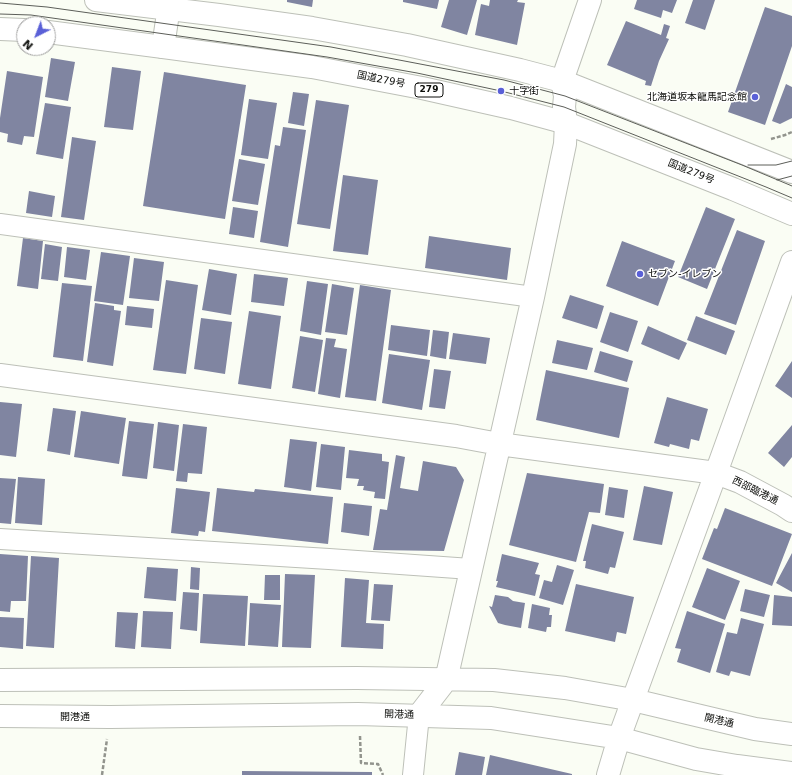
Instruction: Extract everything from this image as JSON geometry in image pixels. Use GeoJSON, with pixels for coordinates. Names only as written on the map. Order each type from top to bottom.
{"type":"FeatureCollection","features":[{"type":"Feature","properties":{"kind":"main road"},"geometry":{"type":"LineString","coordinates":[[96,0],[169,4],[407,45],[520,70],[562,81],[792,172]]}},
{"type":"Feature","properties":{"kind":"main road"},"geometry":{"type":"LineString","coordinates":[[419,715],[446,680],[533,297],[565,144],[565,96],[562,81],[590,0]]}},
{"type":"Feature","properties":{"kind":"main road"},"geometry":{"type":"LineString","coordinates":[[163,47],[169,4]]}},
{"type":"Feature","properties":{"kind":"main road"},"geometry":{"type":"LineString","coordinates":[[0,29],[16,30]]}},
{"type":"Feature","properties":{"kind":"main road","name":"国道279号"},"geometry":{"type":"LineString","coordinates":[[56,33],[312,67],[422,88],[511,108],[566,123],[726,186],[792,214]]}},
{"type":"Feature","properties":{"kind":"main road"},"geometry":{"type":"LineString","coordinates":[[608,775],[619,738],[792,262]]}},
{"type":"Feature","properties":{"kind":"main road","name":"西部臨港通"},"geometry":{"type":"LineString","coordinates":[[0,375],[456,436],[499,444],[716,473],[740,482],[792,511]]}},
{"type":"Feature","properties":{"kind":"main road","name":"開港通"},"geometry":{"type":"LineString","coordinates":[[0,680],[349,678],[494,680],[565,688],[633,700],[755,729],[792,734]]}},
{"type":"Feature","properties":{"kind":"main road","name":"開港通"},"geometry":{"type":"LineString","coordinates":[[0,716],[110,717],[358,714],[491,718],[619,738],[696,759],[792,773]]}},
{"type":"Feature","properties":{"kind":"street"},"geometry":{"type":"LineString","coordinates":[[0,224],[533,297]]}},
{"type":"Feature","properties":{"kind":"street"},"geometry":{"type":"LineString","coordinates":[[0,539],[470,569]]}},
{"type":"Feature","properties":{"kind":"street"},"geometry":{"type":"LineString","coordinates":[[413,775],[419,715]]}},
{"type":"Feature","properties":{"kind":"path"},"geometry":{"type":"LineString","coordinates":[[770,139],[792,132]]}},
{"type":"Feature","properties":{"kind":"path"},"geometry":{"type":"LineString","coordinates":[[102,775],[110,717]]}},
{"type":"Feature","properties":{"kind":"path"},"geometry":{"type":"LineString","coordinates":[[360,730],[362,763],[378,764],[383,775]]}},
{"type":"Feature","properties":{"kind":"building"},"geometry":{"type":"Polygon","coordinates":[[[287,0],[313,0],[312,7],[287,2],[287,0]]]}},
{"type":"Feature","properties":{"kind":"building"},"geometry":{"type":"Polygon","coordinates":[[[403,0],[439,0],[437,9],[403,2],[403,0]]]}},
{"type":"Feature","properties":{"kind":"building"},"geometry":{"type":"Polygon","coordinates":[[[449,0],[477,0],[467,35],[441,27],[449,0]]]}},
{"type":"Feature","properties":{"kind":"building"},"geometry":{"type":"Polygon","coordinates":[[[490,0],[518,0],[517,2],[525,3],[517,45],[475,35],[481,4],[489,6],[490,0]]]}},
{"type":"Feature","properties":{"kind":"building"},"geometry":{"type":"Polygon","coordinates":[[[637,0],[677,0],[672,13],[663,10],[661,18],[634,9],[637,0]]]}},
{"type":"Feature","properties":{"kind":"building"},"geometry":{"type":"Polygon","coordinates":[[[693,0],[715,0],[705,30],[685,23],[693,0]]]}},
{"type":"Feature","properties":{"kind":"building"},"geometry":{"type":"Polygon","coordinates":[[[765,7],[792,16],[792,46],[765,125],[728,112],[765,7]]]}},
{"type":"Feature","properties":{"kind":"building"},"geometry":{"type":"Polygon","coordinates":[[[626,21],[661,35],[664,24],[670,26],[666,38],[669,39],[659,61],[651,86],[645,85],[646,81],[607,65],[626,21]]]}},
{"type":"Feature","properties":{"kind":"building"},"geometry":{"type":"Polygon","coordinates":[[[51,58],[75,62],[68,101],[45,97],[51,58]]]}},
{"type":"Feature","properties":{"kind":"building"},"geometry":{"type":"Polygon","coordinates":[[[112,67],[141,71],[133,130],[104,127],[112,67]]]}},
{"type":"Feature","properties":{"kind":"building"},"geometry":{"type":"Polygon","coordinates":[[[7,71],[43,77],[34,137],[24,136],[22,145],[7,142],[8,134],[0,132],[0,118],[7,71]]]}},
{"type":"Feature","properties":{"kind":"building"},"geometry":{"type":"Polygon","coordinates":[[[164,72],[246,85],[225,219],[143,206],[164,72]]]}},
{"type":"Feature","properties":{"kind":"building"},"geometry":{"type":"Polygon","coordinates":[[[786,84],[792,87],[792,118],[780,124],[772,121],[786,84]]]}},
{"type":"Feature","properties":{"kind":"building"},"geometry":{"type":"Polygon","coordinates":[[[293,92],[309,94],[304,126],[288,123],[293,92]]]}},
{"type":"Feature","properties":{"kind":"building"},"geometry":{"type":"Polygon","coordinates":[[[249,99],[277,103],[268,159],[241,155],[249,99]]]}},
{"type":"Feature","properties":{"kind":"building"},"geometry":{"type":"Polygon","coordinates":[[[316,100],[349,105],[330,229],[297,224],[316,100]]]}},
{"type":"Feature","properties":{"kind":"building"},"geometry":{"type":"Polygon","coordinates":[[[45,103],[71,107],[63,159],[36,154],[45,103]]]}},
{"type":"Feature","properties":{"kind":"building"},"geometry":{"type":"Polygon","coordinates":[[[283,127],[306,130],[288,247],[260,242],[275,145],[280,146],[283,127]]]}},
{"type":"Feature","properties":{"kind":"building"},"geometry":{"type":"Polygon","coordinates":[[[72,137],[96,141],[84,220],[61,217],[72,137]]]}},
{"type":"Feature","properties":{"kind":"building"},"geometry":{"type":"Polygon","coordinates":[[[239,159],[265,164],[258,205],[232,201],[239,159]]]}},
{"type":"Feature","properties":{"kind":"building"},"geometry":{"type":"Polygon","coordinates":[[[343,175],[378,180],[368,255],[333,251],[343,175]]]}},
{"type":"Feature","properties":{"kind":"building"},"geometry":{"type":"Polygon","coordinates":[[[29,191],[55,196],[52,217],[26,213],[29,191]]]}},
{"type":"Feature","properties":{"kind":"building"},"geometry":{"type":"Polygon","coordinates":[[[233,207],[258,211],[254,238],[229,234],[233,207]]]}},
{"type":"Feature","properties":{"kind":"building"},"geometry":{"type":"Polygon","coordinates":[[[706,207],[735,219],[707,289],[678,277],[706,207]]]}},
{"type":"Feature","properties":{"kind":"building"},"geometry":{"type":"Polygon","coordinates":[[[737,230],[765,241],[736,325],[704,314],[737,230]]]}},
{"type":"Feature","properties":{"kind":"building"},"geometry":{"type":"Polygon","coordinates":[[[429,236],[511,248],[507,280],[425,268],[429,236]]]}},
{"type":"Feature","properties":{"kind":"building"},"geometry":{"type":"Polygon","coordinates":[[[23,238],[43,241],[38,289],[17,286],[23,238]]]}},
{"type":"Feature","properties":{"kind":"building","name":"セブン-イレブン"},"geometry":{"type":"Polygon","coordinates":[[[622,241],[675,261],[658,306],[606,286],[622,241]]]}},
{"type":"Feature","properties":{"kind":"building"},"geometry":{"type":"Polygon","coordinates":[[[45,244],[62,247],[58,281],[41,279],[45,244]]]}},
{"type":"Feature","properties":{"kind":"building"},"geometry":{"type":"Polygon","coordinates":[[[67,247],[90,250],[86,280],[64,277],[67,247]]]}},
{"type":"Feature","properties":{"kind":"building"},"geometry":{"type":"Polygon","coordinates":[[[101,252],[130,256],[123,305],[94,301],[101,252]]]}},
{"type":"Feature","properties":{"kind":"building"},"geometry":{"type":"Polygon","coordinates":[[[134,258],[164,262],[159,301],[129,298],[134,258]]]}},
{"type":"Feature","properties":{"kind":"building"},"geometry":{"type":"Polygon","coordinates":[[[209,269],[237,274],[231,315],[202,310],[209,269]]]}},
{"type":"Feature","properties":{"kind":"building"},"geometry":{"type":"Polygon","coordinates":[[[254,274],[288,278],[284,306],[251,302],[254,274]]]}},
{"type":"Feature","properties":{"kind":"building"},"geometry":{"type":"Polygon","coordinates":[[[166,280],[198,285],[186,374],[153,370],[166,280]]]}},
{"type":"Feature","properties":{"kind":"building"},"geometry":{"type":"Polygon","coordinates":[[[307,281],[328,284],[321,335],[300,331],[307,281]]]}},
{"type":"Feature","properties":{"kind":"building"},"geometry":{"type":"Polygon","coordinates":[[[62,283],[92,286],[83,361],[53,357],[62,283]]]}},
{"type":"Feature","properties":{"kind":"building"},"geometry":{"type":"Polygon","coordinates":[[[332,284],[354,288],[347,335],[325,332],[332,284]]]}},
{"type":"Feature","properties":{"kind":"building"},"geometry":{"type":"Polygon","coordinates":[[[360,285],[391,290],[376,401],[345,397],[360,285]]]}},
{"type":"Feature","properties":{"kind":"building"},"geometry":{"type":"Polygon","coordinates":[[[570,295],[604,306],[597,329],[562,318],[570,295]]]}},
{"type":"Feature","properties":{"kind":"building"},"geometry":{"type":"Polygon","coordinates":[[[95,303],[114,306],[114,310],[121,311],[113,366],[87,362],[95,303]]]}},
{"type":"Feature","properties":{"kind":"building"},"geometry":{"type":"Polygon","coordinates":[[[127,306],[154,309],[152,328],[125,325],[127,306]]]}},
{"type":"Feature","properties":{"kind":"building"},"geometry":{"type":"Polygon","coordinates":[[[249,311],[281,316],[271,389],[238,384],[249,311]]]}},
{"type":"Feature","properties":{"kind":"building"},"geometry":{"type":"Polygon","coordinates":[[[610,312],[638,321],[628,352],[600,342],[610,312]]]}},
{"type":"Feature","properties":{"kind":"building"},"geometry":{"type":"Polygon","coordinates":[[[696,316],[735,331],[726,355],[687,340],[696,316]]]}},
{"type":"Feature","properties":{"kind":"building"},"geometry":{"type":"Polygon","coordinates":[[[201,318],[232,322],[225,374],[194,369],[201,318]]]}},
{"type":"Feature","properties":{"kind":"building"},"geometry":{"type":"Polygon","coordinates":[[[391,325],[430,330],[427,356],[388,350],[391,325]]]}},
{"type":"Feature","properties":{"kind":"building"},"geometry":{"type":"Polygon","coordinates":[[[648,326],[687,343],[679,360],[641,344],[648,326]]]}},
{"type":"Feature","properties":{"kind":"building"},"geometry":{"type":"Polygon","coordinates":[[[433,330],[449,332],[446,359],[430,356],[433,330]]]}},
{"type":"Feature","properties":{"kind":"building"},"geometry":{"type":"Polygon","coordinates":[[[453,333],[490,338],[486,364],[449,359],[453,333]]]}},
{"type":"Feature","properties":{"kind":"building"},"geometry":{"type":"Polygon","coordinates":[[[300,336],[323,340],[315,392],[292,388],[300,336]]]}},
{"type":"Feature","properties":{"kind":"building"},"geometry":{"type":"Polygon","coordinates":[[[326,338],[336,339],[334,347],[347,349],[340,398],[318,394],[326,338]]]}},
{"type":"Feature","properties":{"kind":"building"},"geometry":{"type":"Polygon","coordinates":[[[557,340],[593,348],[587,370],[552,363],[557,340]]]}},
{"type":"Feature","properties":{"kind":"building"},"geometry":{"type":"Polygon","coordinates":[[[600,351],[633,361],[627,382],[594,372],[600,351]]]}},
{"type":"Feature","properties":{"kind":"building"},"geometry":{"type":"Polygon","coordinates":[[[389,354],[430,360],[422,410],[382,403],[389,354]]]}},
{"type":"Feature","properties":{"kind":"building"},"geometry":{"type":"Polygon","coordinates":[[[792,361],[792,398],[775,386],[792,361]]]}},
{"type":"Feature","properties":{"kind":"building"},"geometry":{"type":"Polygon","coordinates":[[[434,369],[451,371],[445,409],[429,407],[434,369]]]}},
{"type":"Feature","properties":{"kind":"building"},"geometry":{"type":"Polygon","coordinates":[[[546,370],[629,388],[619,438],[536,420],[546,370]]]}},
{"type":"Feature","properties":{"kind":"building"},"geometry":{"type":"Polygon","coordinates":[[[667,397],[708,409],[699,441],[691,439],[689,449],[670,444],[669,447],[654,443],[667,397]]]}},
{"type":"Feature","properties":{"kind":"building"},"geometry":{"type":"Polygon","coordinates":[[[0,402],[22,404],[16,457],[0,455],[0,402]]]}},
{"type":"Feature","properties":{"kind":"building"},"geometry":{"type":"Polygon","coordinates":[[[53,408],[76,411],[70,455],[47,451],[53,408]]]}},
{"type":"Feature","properties":{"kind":"building"},"geometry":{"type":"Polygon","coordinates":[[[81,411],[126,418],[119,464],[74,457],[81,411]]]}},
{"type":"Feature","properties":{"kind":"building"},"geometry":{"type":"Polygon","coordinates":[[[129,421],[154,424],[147,479],[122,476],[129,421]]]}},
{"type":"Feature","properties":{"kind":"building"},"geometry":{"type":"Polygon","coordinates":[[[158,422],[179,425],[174,471],[153,468],[158,422]]]}},
{"type":"Feature","properties":{"kind":"building"},"geometry":{"type":"Polygon","coordinates":[[[183,424],[207,427],[202,474],[188,473],[187,482],[176,481],[183,424]]]}},
{"type":"Feature","properties":{"kind":"building"},"geometry":{"type":"Polygon","coordinates":[[[792,425],[792,457],[784,467],[768,453],[792,425]]]}},
{"type":"Feature","properties":{"kind":"building"},"geometry":{"type":"Polygon","coordinates":[[[290,439],[317,442],[311,491],[284,487],[290,439]]]}},
{"type":"Feature","properties":{"kind":"building"},"geometry":{"type":"Polygon","coordinates":[[[321,444],[345,447],[341,490],[316,487],[321,444]]]}},
{"type":"Feature","properties":{"kind":"building"},"geometry":{"type":"Polygon","coordinates":[[[349,450],[382,454],[382,461],[389,462],[385,499],[374,498],[375,492],[363,490],[364,486],[357,486],[359,479],[346,478],[349,450]]]}},
{"type":"Feature","properties":{"kind":"building"},"geometry":{"type":"Polygon","coordinates":[[[396,455],[405,457],[400,488],[418,491],[423,461],[456,467],[464,480],[444,551],[373,550],[380,509],[387,510],[396,455]]]}},
{"type":"Feature","properties":{"kind":"building"},"geometry":{"type":"Polygon","coordinates":[[[527,473],[604,484],[600,513],[589,512],[576,562],[509,545],[527,473]]]}},
{"type":"Feature","properties":{"kind":"building"},"geometry":{"type":"Polygon","coordinates":[[[18,477],[45,479],[42,525],[15,523],[18,477]]]}},
{"type":"Feature","properties":{"kind":"building"},"geometry":{"type":"Polygon","coordinates":[[[0,478],[16,479],[11,524],[0,523],[0,478]]]}},
{"type":"Feature","properties":{"kind":"building"},"geometry":{"type":"Polygon","coordinates":[[[644,486],[673,492],[662,545],[633,540],[644,486]]]}},
{"type":"Feature","properties":{"kind":"building"},"geometry":{"type":"Polygon","coordinates":[[[609,487],[628,490],[624,518],[605,515],[609,487]]]}},
{"type":"Feature","properties":{"kind":"building"},"geometry":{"type":"Polygon","coordinates":[[[176,488],[210,492],[205,532],[199,531],[198,536],[171,533],[176,488]]]}},
{"type":"Feature","properties":{"kind":"building"},"geometry":{"type":"Polygon","coordinates":[[[217,488],[254,492],[255,489],[333,497],[328,544],[212,531],[217,488]]]}},
{"type":"Feature","properties":{"kind":"building"},"geometry":{"type":"Polygon","coordinates":[[[344,503],[372,506],[369,536],[341,532],[344,503]]]}},
{"type":"Feature","properties":{"kind":"building"},"geometry":{"type":"Polygon","coordinates":[[[725,508],[792,534],[772,586],[702,559],[714,528],[717,529],[725,508]]]}},
{"type":"Feature","properties":{"kind":"building"},"geometry":{"type":"Polygon","coordinates":[[[592,524],[624,532],[615,568],[610,567],[608,574],[585,568],[586,561],[583,561],[592,524]]]}},
{"type":"Feature","properties":{"kind":"building"},"geometry":{"type":"Polygon","coordinates":[[[792,553],[792,592],[776,583],[792,553]]]}},
{"type":"Feature","properties":{"kind":"building"},"geometry":{"type":"Polygon","coordinates":[[[0,554],[28,556],[26,601],[11,601],[10,612],[0,611],[0,554]]]}},
{"type":"Feature","properties":{"kind":"building"},"geometry":{"type":"Polygon","coordinates":[[[502,554],[539,563],[535,574],[540,575],[535,596],[496,587],[502,554]]]}},
{"type":"Feature","properties":{"kind":"building"},"geometry":{"type":"Polygon","coordinates":[[[31,556],[59,558],[54,648],[26,646],[31,556]]]}},
{"type":"Feature","properties":{"kind":"building"},"geometry":{"type":"Polygon","coordinates":[[[557,565],[574,570],[563,605],[539,598],[544,580],[552,582],[557,565]]]}},
{"type":"Feature","properties":{"kind":"building"},"geometry":{"type":"Polygon","coordinates":[[[147,567],[178,569],[176,601],[144,598],[147,567]]]}},
{"type":"Feature","properties":{"kind":"building"},"geometry":{"type":"Polygon","coordinates":[[[191,567],[200,568],[199,590],[190,589],[191,567]]]}},
{"type":"Feature","properties":{"kind":"building"},"geometry":{"type":"Polygon","coordinates":[[[707,568],[740,581],[725,620],[692,607],[707,568]]]}},
{"type":"Feature","properties":{"kind":"building"},"geometry":{"type":"Polygon","coordinates":[[[285,574],[315,575],[311,648],[282,647],[285,574]]]}},
{"type":"Feature","properties":{"kind":"building"},"geometry":{"type":"Polygon","coordinates":[[[265,575],[280,575],[280,600],[264,600],[265,575]]]}},
{"type":"Feature","properties":{"kind":"building"},"geometry":{"type":"Polygon","coordinates":[[[345,578],[369,580],[366,623],[384,624],[383,649],[341,647],[345,578]]]}},
{"type":"Feature","properties":{"kind":"building"},"geometry":{"type":"Polygon","coordinates":[[[374,584],[393,585],[390,621],[371,620],[374,584]]]}},
{"type":"Feature","properties":{"kind":"building"},"geometry":{"type":"Polygon","coordinates":[[[576,584],[634,597],[626,634],[617,632],[615,642],[565,631],[576,584]]]}},
{"type":"Feature","properties":{"kind":"building"},"geometry":{"type":"Polygon","coordinates":[[[745,589],[770,595],[764,617],[740,611],[745,589]]]}},
{"type":"Feature","properties":{"kind":"building"},"geometry":{"type":"Polygon","coordinates":[[[183,592],[199,593],[197,631],[180,629],[183,592]]]}},
{"type":"Feature","properties":{"kind":"building"},"geometry":{"type":"Polygon","coordinates":[[[203,594],[248,596],[245,646],[200,643],[203,594]]]}},
{"type":"Feature","properties":{"kind":"building"},"geometry":{"type":"Polygon","coordinates":[[[495,595],[508,597],[513,601],[525,603],[521,628],[498,623],[489,606],[492,607],[495,595]]]}},
{"type":"Feature","properties":{"kind":"building"},"geometry":{"type":"Polygon","coordinates":[[[774,595],[792,597],[792,626],[772,625],[774,595]]]}},
{"type":"Feature","properties":{"kind":"building"},"geometry":{"type":"Polygon","coordinates":[[[250,603],[281,605],[278,647],[248,645],[250,603]]]}},
{"type":"Feature","properties":{"kind":"building"},"geometry":{"type":"Polygon","coordinates":[[[532,604],[550,608],[549,615],[552,615],[551,627],[547,627],[546,632],[528,628],[532,604]]]}},
{"type":"Feature","properties":{"kind":"building"},"geometry":{"type":"Polygon","coordinates":[[[143,611],[173,612],[171,649],[141,647],[143,611]]]}},
{"type":"Feature","properties":{"kind":"building"},"geometry":{"type":"Polygon","coordinates":[[[687,611],[725,624],[710,673],[677,662],[681,649],[675,648],[687,611]]]}},
{"type":"Feature","properties":{"kind":"building"},"geometry":{"type":"Polygon","coordinates":[[[117,612],[138,613],[135,649],[115,647],[117,612]]]}},
{"type":"Feature","properties":{"kind":"building"},"geometry":{"type":"Polygon","coordinates":[[[0,617],[24,618],[23,649],[0,647],[0,617]]]}},
{"type":"Feature","properties":{"kind":"building"},"geometry":{"type":"Polygon","coordinates":[[[741,618],[764,624],[750,676],[731,671],[729,676],[716,672],[727,632],[737,634],[741,618]]]}},
{"type":"Feature","properties":{"kind":"building"},"geometry":{"type":"Polygon","coordinates":[[[459,752],[485,757],[482,775],[455,775],[459,752]]]}},
{"type":"Feature","properties":{"kind":"building"},"geometry":{"type":"Polygon","coordinates":[[[490,755],[572,774],[572,775],[486,775],[490,755]]]}},
{"type":"Feature","properties":{"kind":"building"},"geometry":{"type":"Polygon","coordinates":[[[242,771],[372,772],[372,775],[242,775],[242,771]]]}},
{"type":"Feature","properties":{"kind":"tram line"},"geometry":{"type":"LineString","coordinates":[[0,3],[47,7],[331,47],[504,80],[565,96],[792,186]]}},
{"type":"Feature","properties":{"kind":"tram line"},"geometry":{"type":"LineString","coordinates":[[0,14],[31,15],[327,57],[417,73],[501,91],[564,107],[792,198]]}},
{"type":"Feature","properties":{"kind":"tram line"},"geometry":{"type":"LineString","coordinates":[[748,165],[776,165],[792,161]]}},
{"type":"Feature","properties":{"kind":"tram line"},"geometry":{"type":"LineString","coordinates":[[777,180],[792,176]]}},
{"type":"Feature","properties":{"kind":"place","name":"十字街"},"geometry":{"type":"Point","coordinates":[501,91]}},
{"type":"Feature","properties":{"kind":"place","name":"北海道坂本龍馬記念館"},"geometry":{"type":"Point","coordinates":[755,97]}},
{"type":"Feature","properties":{"kind":"place","name":"セブン-イレブン"},"geometry":{"type":"Point","coordinates":[640,274]}}]}
